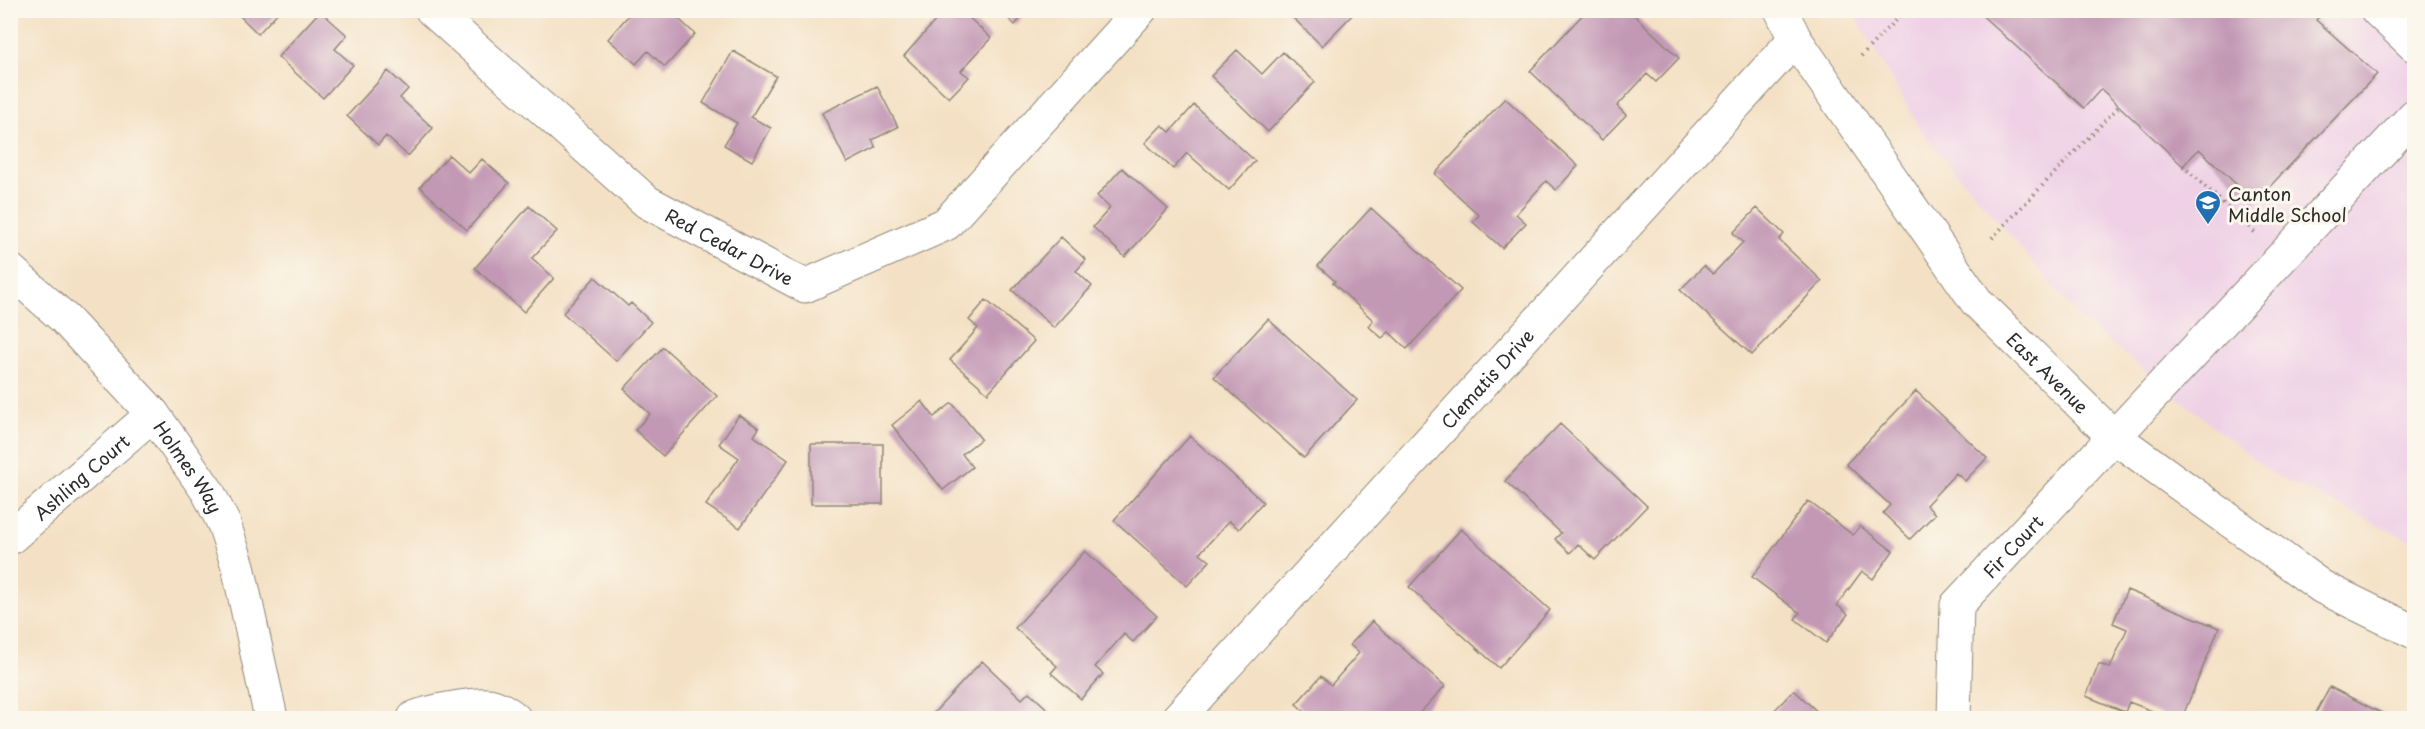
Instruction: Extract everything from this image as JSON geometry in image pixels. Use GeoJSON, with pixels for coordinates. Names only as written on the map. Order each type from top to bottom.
{"type":"FeatureCollection","features":[{"type":"Feature","properties":{"kind":"street","name":"Red Cedar Drive"},"geometry":{"type":"LineString","coordinates":[[432,10],[647,202],[805,286],[946,224],[1140,10]]}},
{"type":"Feature","properties":{"kind":"street","name":"East Avenue"},"geometry":{"type":"LineString","coordinates":[[1781,10],[1795,39],[1976,301],[2113,436],[2322,587],[2415,632]]}},
{"type":"Feature","properties":{"kind":"street"},"geometry":{"type":"LineString","coordinates":[[2377,10],[2415,45]]}},
{"type":"Feature","properties":{"kind":"street","name":"Clematis Drive"},"geometry":{"type":"LineString","coordinates":[[1190,714],[1795,39]]}},
{"type":"Feature","properties":{"kind":"street","name":"Fir Court"},"geometry":{"type":"LineString","coordinates":[[1954,718],[1957,673],[1957,605],[2415,116]]}},
{"type":"Feature","properties":{"kind":"street","name":"Holmes Way"},"geometry":{"type":"LineString","coordinates":[[10,270],[65,319],[153,414],[208,492],[224,524],[238,566],[271,718]]}},
{"type":"Feature","properties":{"kind":"street","name":"Ashling Court"},"geometry":{"type":"LineString","coordinates":[[10,538],[153,414]]}},
{"type":"Feature","properties":{"kind":"street"},"geometry":{"type":"LineString","coordinates":[[414,718],[430,712],[488,705],[514,718]]}},
{"type":"Feature","properties":{"kind":"path"},"geometry":{"type":"LineString","coordinates":[[1862,56],[1905,10]]}},
{"type":"Feature","properties":{"kind":"path"},"geometry":{"type":"LineString","coordinates":[[1992,238],[2119,106]]}},
{"type":"Feature","properties":{"kind":"path"},"geometry":{"type":"LineString","coordinates":[[2183,166],[2281,257]]}},
{"type":"Feature","properties":{"kind":"shaded area","name":"Canton Middle School"},"geometry":{"type":"Polygon","coordinates":[[[1852,11],[2414,11],[2414,542],[2271,473],[2081,319],[1922,132],[1852,11]]]}},
{"type":"Feature","properties":{"kind":"building"},"geometry":{"type":"Polygon","coordinates":[[[234,10],[280,10],[258,34],[234,10]]]}},
{"type":"Feature","properties":{"kind":"building"},"geometry":{"type":"Polygon","coordinates":[[[633,10],[669,10],[695,34],[665,67],[648,51],[636,64],[608,39],[633,10]]]}},
{"type":"Feature","properties":{"kind":"building"},"geometry":{"type":"Polygon","coordinates":[[[945,10],[949,10],[957,18],[963,12],[991,38],[961,71],[969,77],[949,98],[904,56],[945,10]]]}},
{"type":"Feature","properties":{"kind":"building"},"geometry":{"type":"Polygon","coordinates":[[[999,10],[1028,10],[1015,25],[999,10]]]}},
{"type":"Feature","properties":{"kind":"building"},"geometry":{"type":"Polygon","coordinates":[[[1285,10],[1357,10],[1322,46],[1285,10]]]}},
{"type":"Feature","properties":{"kind":"building"},"geometry":{"type":"Polygon","coordinates":[[[1587,10],[1629,10],[1679,58],[1656,82],[1647,74],[1617,106],[1626,115],[1602,140],[1530,71],[1587,10]]]}},
{"type":"Feature","properties":{"kind":"building"},"geometry":{"type":"Polygon","coordinates":[[[1976,10],[2325,10],[2316,20],[2377,74],[2255,202],[2199,149],[2183,166],[2101,89],[2084,108],[1976,10]]]}},
{"type":"Feature","properties":{"kind":"building"},"geometry":{"type":"Polygon","coordinates":[[[320,11],[347,35],[335,49],[353,65],[323,98],[278,57],[320,11]]]}},
{"type":"Feature","properties":{"kind":"building"},"geometry":{"type":"Polygon","coordinates":[[[1237,50],[1262,74],[1283,52],[1315,82],[1268,132],[1211,76],[1237,50]]]}},
{"type":"Feature","properties":{"kind":"building"},"geometry":{"type":"Polygon","coordinates":[[[733,51],[776,76],[751,117],[771,128],[752,161],[724,145],[737,123],[703,103],[733,51]]]}},
{"type":"Feature","properties":{"kind":"building"},"geometry":{"type":"Polygon","coordinates":[[[388,71],[408,89],[400,98],[433,128],[408,156],[386,136],[378,145],[347,116],[388,71]]]}},
{"type":"Feature","properties":{"kind":"building"},"geometry":{"type":"Polygon","coordinates":[[[877,86],[898,127],[872,140],[876,148],[847,163],[822,113],[877,86]]]}},
{"type":"Feature","properties":{"kind":"building"},"geometry":{"type":"Polygon","coordinates":[[[1505,98],[1578,166],[1556,190],[1546,181],[1516,214],[1526,223],[1502,248],[1473,222],[1479,215],[1435,174],[1505,98]]]}},
{"type":"Feature","properties":{"kind":"building"},"geometry":{"type":"Polygon","coordinates":[[[1194,105],[1255,161],[1229,190],[1187,153],[1173,169],[1145,143],[1162,125],[1170,132],[1194,105]]]}},
{"type":"Feature","properties":{"kind":"building"},"geometry":{"type":"Polygon","coordinates":[[[449,155],[469,173],[482,159],[509,183],[467,230],[420,187],[449,155]]]}},
{"type":"Feature","properties":{"kind":"building"},"geometry":{"type":"Polygon","coordinates":[[[1122,168],[1168,209],[1125,257],[1093,227],[1110,208],[1097,196],[1122,168]]]}},
{"type":"Feature","properties":{"kind":"building"},"geometry":{"type":"Polygon","coordinates":[[[529,206],[557,231],[532,258],[554,278],[524,312],[475,268],[529,206]]]}},
{"type":"Feature","properties":{"kind":"building"},"geometry":{"type":"Polygon","coordinates":[[[1371,208],[1461,290],[1407,349],[1389,332],[1382,338],[1368,326],[1373,320],[1318,266],[1371,208]]]}},
{"type":"Feature","properties":{"kind":"building"},"geometry":{"type":"Polygon","coordinates":[[[1757,208],[1784,234],[1779,240],[1822,281],[1752,355],[1680,290],[1704,266],[1713,274],[1743,242],[1733,233],[1757,208]]]}},
{"type":"Feature","properties":{"kind":"building"},"geometry":{"type":"Polygon","coordinates":[[[1061,237],[1086,260],[1076,271],[1092,286],[1054,328],[1012,290],[1061,237]]]}},
{"type":"Feature","properties":{"kind":"building"},"geometry":{"type":"Polygon","coordinates":[[[595,277],[628,306],[631,303],[651,322],[616,361],[563,313],[595,277]]]}},
{"type":"Feature","properties":{"kind":"building"},"geometry":{"type":"Polygon","coordinates":[[[986,300],[1034,341],[988,393],[950,360],[978,328],[969,320],[986,300]]]}},
{"type":"Feature","properties":{"kind":"building"},"geometry":{"type":"Polygon","coordinates":[[[1268,319],[1357,400],[1304,458],[1214,377],[1268,319]]]}},
{"type":"Feature","properties":{"kind":"building"},"geometry":{"type":"Polygon","coordinates":[[[663,347],[717,396],[663,456],[635,430],[650,414],[624,389],[663,347]]]}},
{"type":"Feature","properties":{"kind":"building"},"geometry":{"type":"Polygon","coordinates":[[[1916,391],[1987,458],[1965,481],[1956,473],[1926,505],[1935,514],[1910,539],[1883,513],[1890,505],[1846,464],[1916,391]]]}},
{"type":"Feature","properties":{"kind":"building"},"geometry":{"type":"Polygon","coordinates":[[[922,401],[934,417],[952,403],[981,439],[962,454],[972,467],[943,490],[892,425],[922,401]]]}},
{"type":"Feature","properties":{"kind":"building"},"geometry":{"type":"Polygon","coordinates":[[[739,415],[759,428],[754,436],[788,460],[740,528],[706,505],[739,458],[719,444],[739,415]]]}},
{"type":"Feature","properties":{"kind":"building"},"geometry":{"type":"Polygon","coordinates":[[[1560,424],[1647,506],[1595,560],[1578,544],[1570,553],[1555,539],[1561,533],[1505,481],[1560,424]]]}},
{"type":"Feature","properties":{"kind":"building"},"geometry":{"type":"Polygon","coordinates":[[[1190,436],[1263,502],[1239,529],[1229,521],[1200,553],[1210,561],[1187,586],[1114,520],[1190,436]]]}},
{"type":"Feature","properties":{"kind":"building"},"geometry":{"type":"Polygon","coordinates":[[[811,444],[883,444],[883,504],[811,504],[811,444]]]}},
{"type":"Feature","properties":{"kind":"building"},"geometry":{"type":"Polygon","coordinates":[[[1808,501],[1853,535],[1860,526],[1893,551],[1873,579],[1862,571],[1837,605],[1848,614],[1826,643],[1795,619],[1800,613],[1752,577],[1808,501]]]}},
{"type":"Feature","properties":{"kind":"building"},"geometry":{"type":"Polygon","coordinates":[[[1461,529],[1550,610],[1499,668],[1409,587],[1461,529]]]}},
{"type":"Feature","properties":{"kind":"building"},"geometry":{"type":"Polygon","coordinates":[[[1085,551],[1157,616],[1133,642],[1124,634],[1095,667],[1103,674],[1081,699],[1051,673],[1057,666],[1015,628],[1085,551]]]}},
{"type":"Feature","properties":{"kind":"building"},"geometry":{"type":"Polygon","coordinates":[[[2127,590],[2219,628],[2182,718],[2170,718],[2129,702],[2125,712],[2086,696],[2099,664],[2110,668],[2127,629],[2113,623],[2127,590]]]}},
{"type":"Feature","properties":{"kind":"building"},"geometry":{"type":"Polygon","coordinates":[[[1372,621],[1445,686],[1415,718],[1312,718],[1296,704],[1321,676],[1331,685],[1359,653],[1350,645],[1372,621]]]}},
{"type":"Feature","properties":{"kind":"building"},"geometry":{"type":"Polygon","coordinates":[[[982,661],[1022,699],[1029,692],[1057,718],[929,718],[982,661]]]}},
{"type":"Feature","properties":{"kind":"building"},"geometry":{"type":"Polygon","coordinates":[[[2330,687],[2391,718],[2313,718],[2330,687]]]}},
{"type":"Feature","properties":{"kind":"building"},"geometry":{"type":"Polygon","coordinates":[[[1794,690],[1824,718],[1767,718],[1794,690]]]}},
{"type":"Feature","properties":{"kind":"place","name":"Canton Middle School"},"geometry":{"type":"Point","coordinates":[2208,226]}}]}
